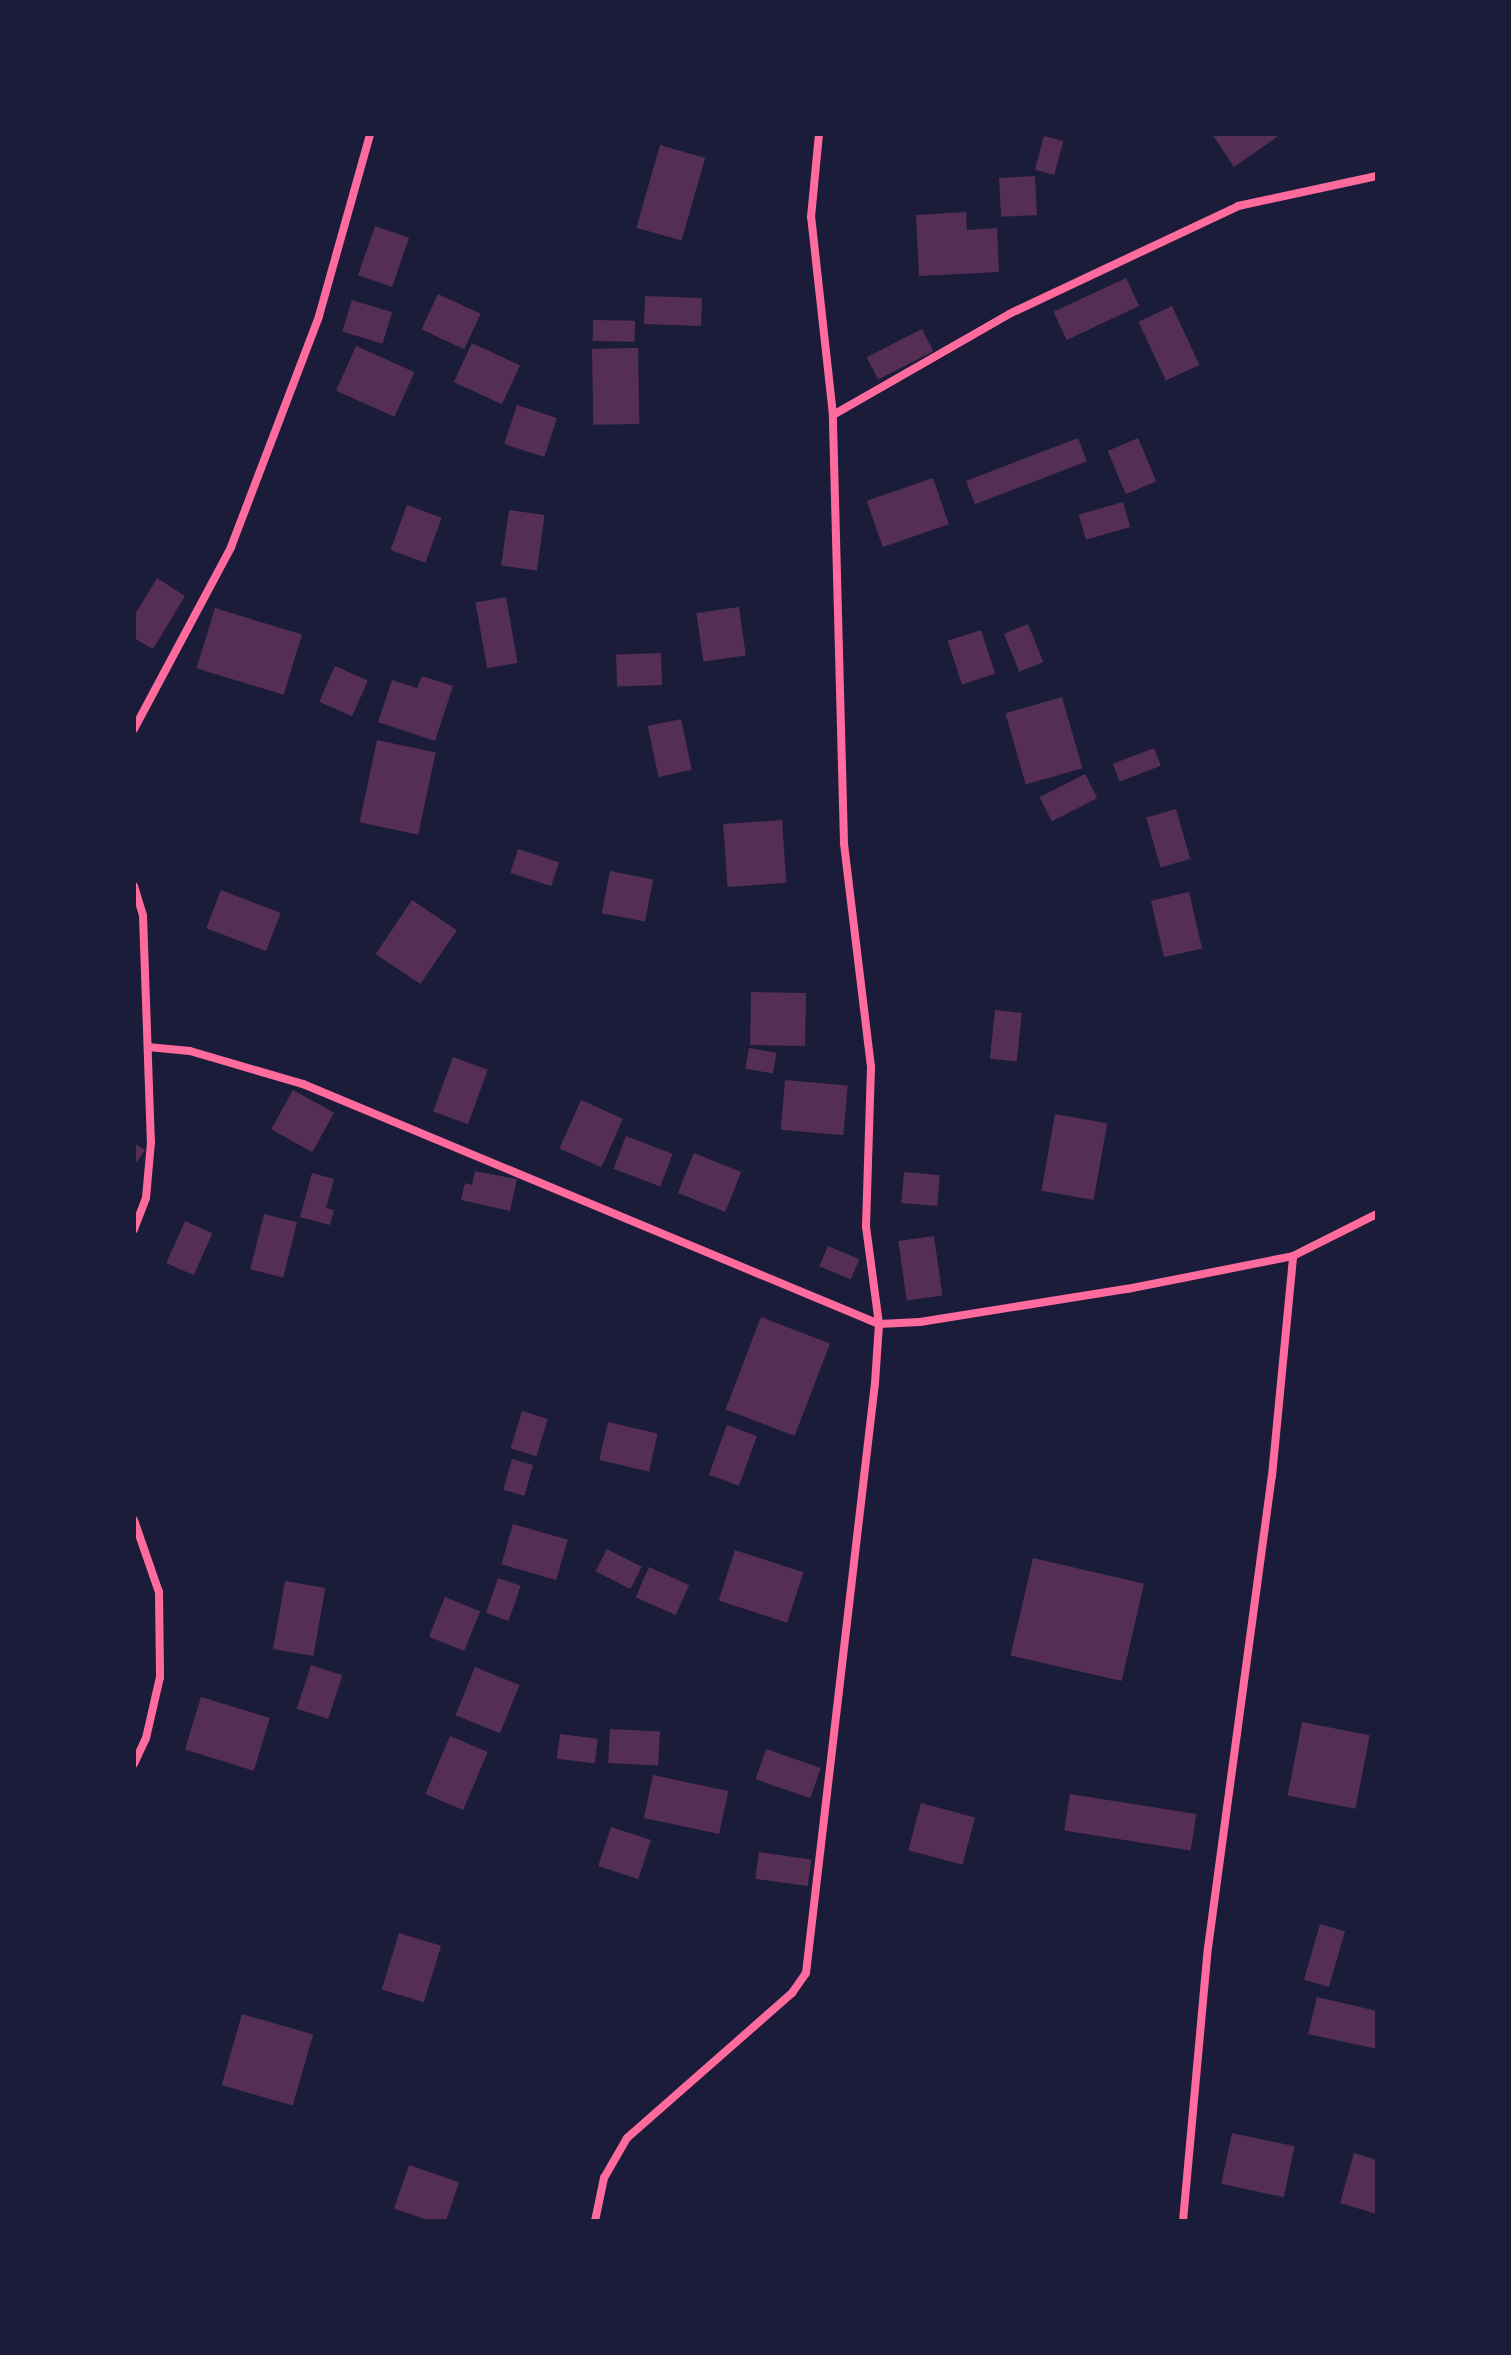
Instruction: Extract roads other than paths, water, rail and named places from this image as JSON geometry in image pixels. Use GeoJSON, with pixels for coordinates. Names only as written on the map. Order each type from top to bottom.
{"type":"FeatureCollection","features":[{"type":"Feature","properties":{"kind":"street"},"geometry":{"type":"LineString","coordinates":[[134,729],[231,547],[319,316],[370,134]]}},
{"type":"Feature","properties":{"kind":"street"},"geometry":{"type":"LineString","coordinates":[[595,2221],[604,2178],[627,2138],[792,1993],[806,1973],[879,1324],[866,1226],[871,1067],[844,843],[833,415],[811,217],[819,134]]}},
{"type":"Feature","properties":{"kind":"street"},"geometry":{"type":"LineString","coordinates":[[833,415],[1009,314],[1238,206],[1377,176]]}},
{"type":"Feature","properties":{"kind":"street"},"geometry":{"type":"LineString","coordinates":[[134,886],[143,916],[151,1142],[146,1198],[134,1230]]}},
{"type":"Feature","properties":{"kind":"street"},"geometry":{"type":"LineString","coordinates":[[148,1047],[190,1051],[303,1084],[879,1324],[1127,1289],[1293,1256],[1377,1214]]}},
{"type":"Feature","properties":{"kind":"street"},"geometry":{"type":"LineString","coordinates":[[1183,2221],[1208,1948],[1272,1476],[1293,1256]]}},
{"type":"Feature","properties":{"kind":"street"},"geometry":{"type":"LineString","coordinates":[[134,1520],[159,1592],[160,1677],[146,1738],[134,1764]]}}]}
